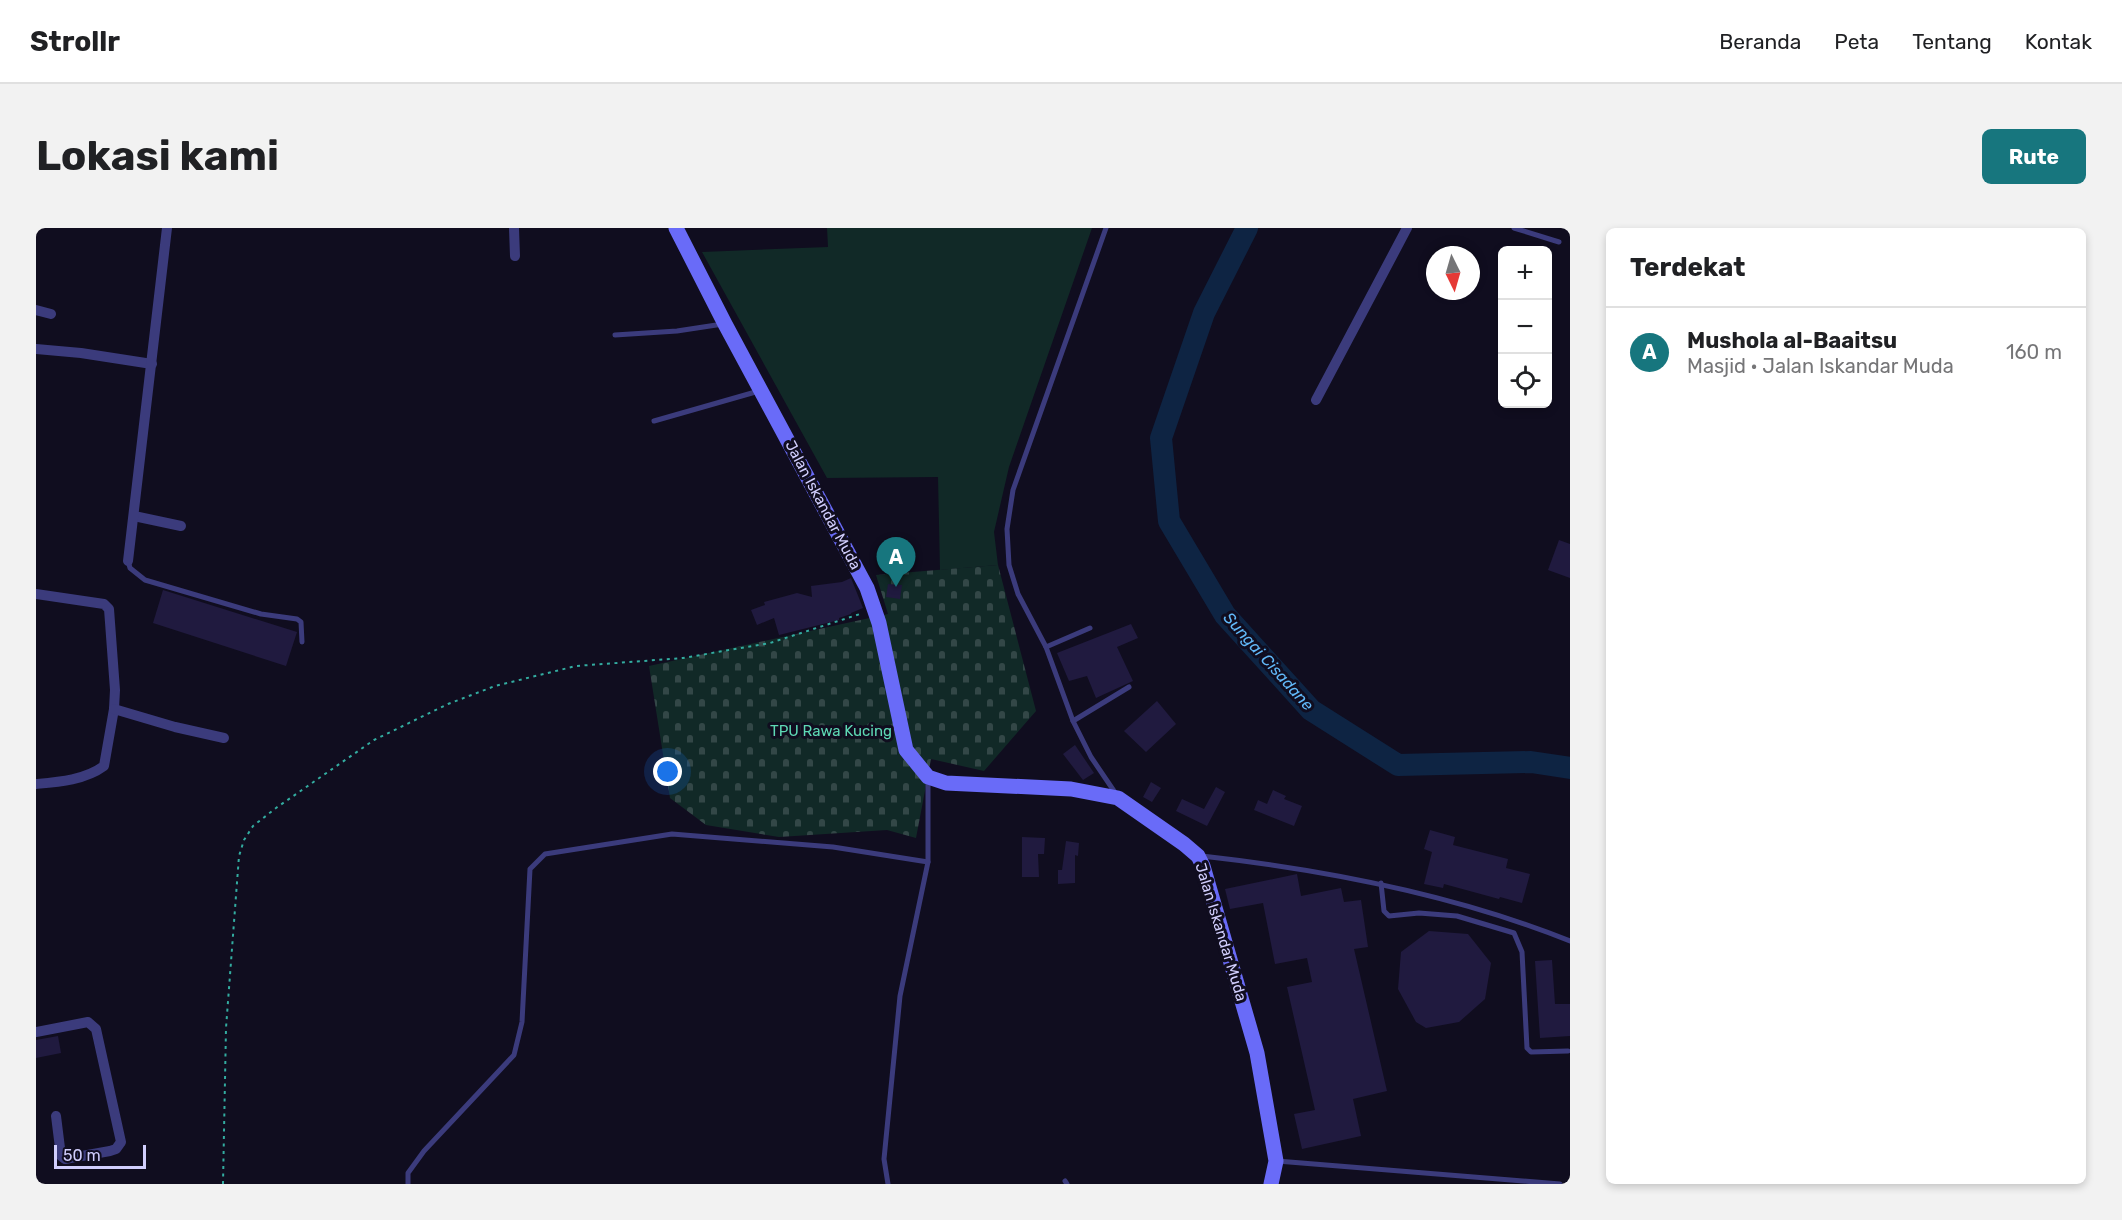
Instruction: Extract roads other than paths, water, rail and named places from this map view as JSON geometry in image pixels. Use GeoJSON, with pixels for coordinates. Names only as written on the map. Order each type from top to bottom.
{"type":"FeatureCollection","features":[{"type":"Feature","properties":{"kind":"street"},"geometry":{"type":"LineString","coordinates":[[128,561],[167,228]]}},
{"type":"Feature","properties":{"kind":"street"},"geometry":{"type":"LineString","coordinates":[[514,228],[515,256]]}},
{"type":"Feature","properties":{"kind":"street","name":"Jalan Iskandar Muda"},"geometry":{"type":"LineString","coordinates":[[676,228],[867,588],[879,622],[906,750],[928,777],[946,783],[1071,789],[1118,798],[1198,856],[1203,866],[1257,1053],[1276,1161],[1271,1184]]}},
{"type":"Feature","properties":{"kind":"street"},"geometry":{"type":"LineString","coordinates":[[1316,400],[1407,228]]}},
{"type":"Feature","properties":{"kind":"street"},"geometry":{"type":"LineString","coordinates":[[36,310],[51,314]]}},
{"type":"Feature","properties":{"kind":"street"},"geometry":{"type":"LineString","coordinates":[[36,349],[81,353],[152,364]]}},
{"type":"Feature","properties":{"kind":"street"},"geometry":{"type":"LineString","coordinates":[[134,516],[181,526]]}},
{"type":"Feature","properties":{"kind":"street"},"geometry":{"type":"LineString","coordinates":[[36,594],[104,604],[109,609],[115,690],[105,766],[94,774],[36,784]]}},
{"type":"Feature","properties":{"kind":"street"},"geometry":{"type":"LineString","coordinates":[[114,709],[175,727],[224,738]]}},
{"type":"Feature","properties":{"kind":"street"},"geometry":{"type":"LineString","coordinates":[[36,1032],[88,1022],[96,1029],[121,1142],[116,1149],[110,1151],[65,1159],[61,1156],[56,1116]]}},
{"type":"Feature","properties":{"kind":"lane"},"geometry":{"type":"LineString","coordinates":[[1106,228],[1013,490],[1007,529],[1009,565],[1018,594],[1046,647],[1073,722],[1091,757],[1118,798]]}},
{"type":"Feature","properties":{"kind":"lane"},"geometry":{"type":"LineString","coordinates":[[1514,228],[1559,242]]}},
{"type":"Feature","properties":{"kind":"lane"},"geometry":{"type":"LineString","coordinates":[[615,336],[725,324]]}},
{"type":"Feature","properties":{"kind":"lane"},"geometry":{"type":"LineString","coordinates":[[654,421],[761,390]]}},
{"type":"Feature","properties":{"kind":"lane"},"geometry":{"type":"LineString","coordinates":[[128,561],[130,568],[144,579],[261,614],[297,620],[302,626],[302,642]]}},
{"type":"Feature","properties":{"kind":"lane"},"geometry":{"type":"LineString","coordinates":[[1046,647],[1090,628]]}},
{"type":"Feature","properties":{"kind":"lane"},"geometry":{"type":"LineString","coordinates":[[1073,722],[1129,687]]}},
{"type":"Feature","properties":{"kind":"lane"},"geometry":{"type":"LineString","coordinates":[[888,1184],[884,1149],[900,996],[928,862],[928,777]]}},
{"type":"Feature","properties":{"kind":"lane"},"geometry":{"type":"LineString","coordinates":[[408,1184],[408,1173],[424,1151],[514,1055],[522,1022],[530,869],[545,854],[672,834],[833,847],[928,862]]}},
{"type":"Feature","properties":{"kind":"lane"},"geometry":{"type":"LineString","coordinates":[[1198,856],[1381,883],[1506,917],[1570,941]]}},
{"type":"Feature","properties":{"kind":"lane"},"geometry":{"type":"LineString","coordinates":[[1381,883],[1384,911],[1389,916],[1419,912],[1457,916],[1514,933],[1522,952],[1527,1048],[1531,1052],[1568,1051]]}},
{"type":"Feature","properties":{"kind":"lane"},"geometry":{"type":"LineString","coordinates":[[1276,1161],[1560,1184]]}},
{"type":"Feature","properties":{"kind":"waterway","name":"Sungai Cisadane"},"geometry":{"type":"LineString","coordinates":[[1247,228],[1204,313],[1161,438],[1169,521],[1225,615],[1311,710],[1398,765],[1531,762],[1570,768]]}},
{"type":"Feature","properties":{"kind":"place","name":"Mushola al-Baaitsu"},"geometry":{"type":"Point","coordinates":[896,587]}},
{"type":"Feature","properties":{"kind":"park label","name":"TPU Rawa Kucing"},"geometry":{"type":"Point","coordinates":[831,731]}}]}
